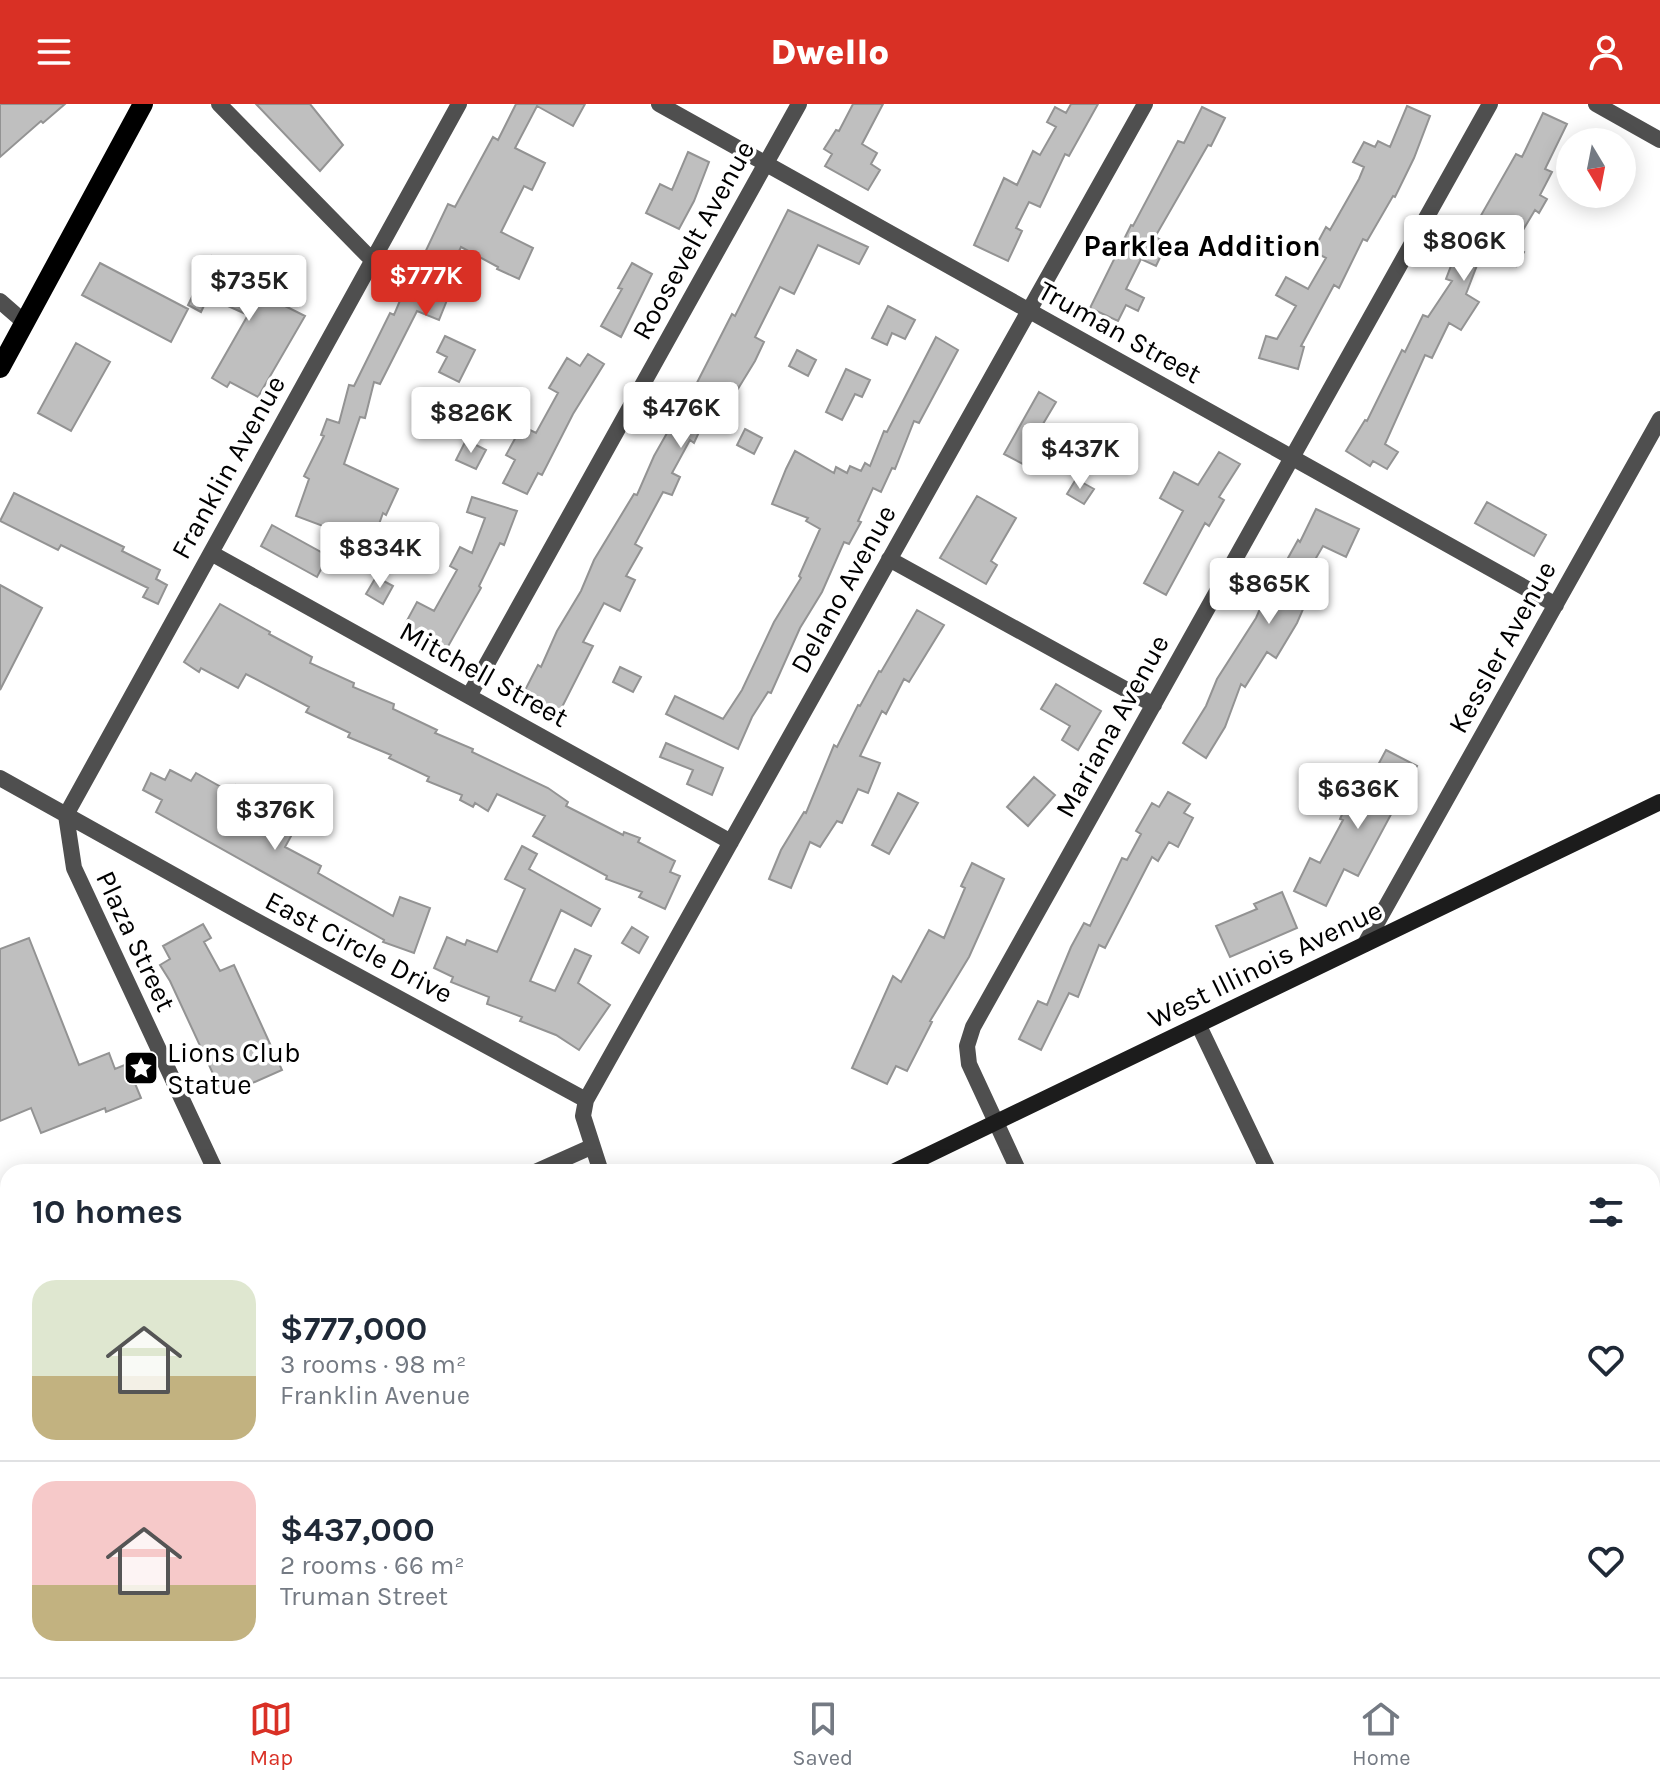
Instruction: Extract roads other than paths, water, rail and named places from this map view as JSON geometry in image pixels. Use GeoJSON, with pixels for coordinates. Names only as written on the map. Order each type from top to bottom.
{"type":"FeatureCollection","features":[{"type":"Feature","properties":{"kind":"main road"},"geometry":{"type":"LineString","coordinates":[[0,368],[143,104]]}},
{"type":"Feature","properties":{"kind":"main road","name":"West Illinois Avenue"},"geometry":{"type":"LineString","coordinates":[[909,1164],[1660,802]]}},
{"type":"Feature","properties":{"kind":"street"},"geometry":{"type":"LineString","coordinates":[[219,104],[373,261]]}},
{"type":"Feature","properties":{"kind":"street","name":"Franklin Avenue"},"geometry":{"type":"LineString","coordinates":[[66,815],[459,104]]}},
{"type":"Feature","properties":{"kind":"street","name":"Truman Street"},"geometry":{"type":"LineString","coordinates":[[659,104],[1556,605]]}},
{"type":"Feature","properties":{"kind":"street","name":"Roosevelt Avenue"},"geometry":{"type":"LineString","coordinates":[[469,696],[799,104]]}},
{"type":"Feature","properties":{"kind":"street","name":"Delano Avenue"},"geometry":{"type":"LineString","coordinates":[[586,1100],[1145,104]]}},
{"type":"Feature","properties":{"kind":"street","name":"Mariana Avenue"},"geometry":{"type":"LineString","coordinates":[[1015,1164],[969,1064],[969,1037],[1490,104]]}},
{"type":"Feature","properties":{"kind":"street"},"geometry":{"type":"LineString","coordinates":[[1596,104],[1660,140]]}},
{"type":"Feature","properties":{"kind":"street"},"geometry":{"type":"LineString","coordinates":[[0,301],[24,322]]}},
{"type":"Feature","properties":{"kind":"street","name":"Kessler Avenue"},"geometry":{"type":"LineString","coordinates":[[1365,944],[1660,419]]}},
{"type":"Feature","properties":{"kind":"street","name":"Mitchell Street"},"geometry":{"type":"LineString","coordinates":[[211,553],[731,842]]}},
{"type":"Feature","properties":{"kind":"street"},"geometry":{"type":"LineString","coordinates":[[889,559],[1154,705]]}},
{"type":"Feature","properties":{"kind":"street","name":"East Circle Drive"},"geometry":{"type":"LineString","coordinates":[[0,778],[586,1100]]}},
{"type":"Feature","properties":{"kind":"street","name":"Plaza Street"},"geometry":{"type":"LineString","coordinates":[[66,815],[74,868],[212,1164]]}},
{"type":"Feature","properties":{"kind":"street"},"geometry":{"type":"LineString","coordinates":[[1199,1026],[1265,1164]]}},
{"type":"Feature","properties":{"kind":"street"},"geometry":{"type":"LineString","coordinates":[[586,1100],[583,1116],[598,1164]]}},
{"type":"Feature","properties":{"kind":"street"},"geometry":{"type":"LineString","coordinates":[[553,1164],[591,1147]]}},
{"type":"Feature","properties":{"kind":"place","name":"Lions Club Statue"},"geometry":{"type":"Point","coordinates":[141,1068]}},
{"type":"Feature","properties":{"kind":"district","name":"Parklea Addition"},"geometry":{"type":"Point","coordinates":[1202,246]}}]}
